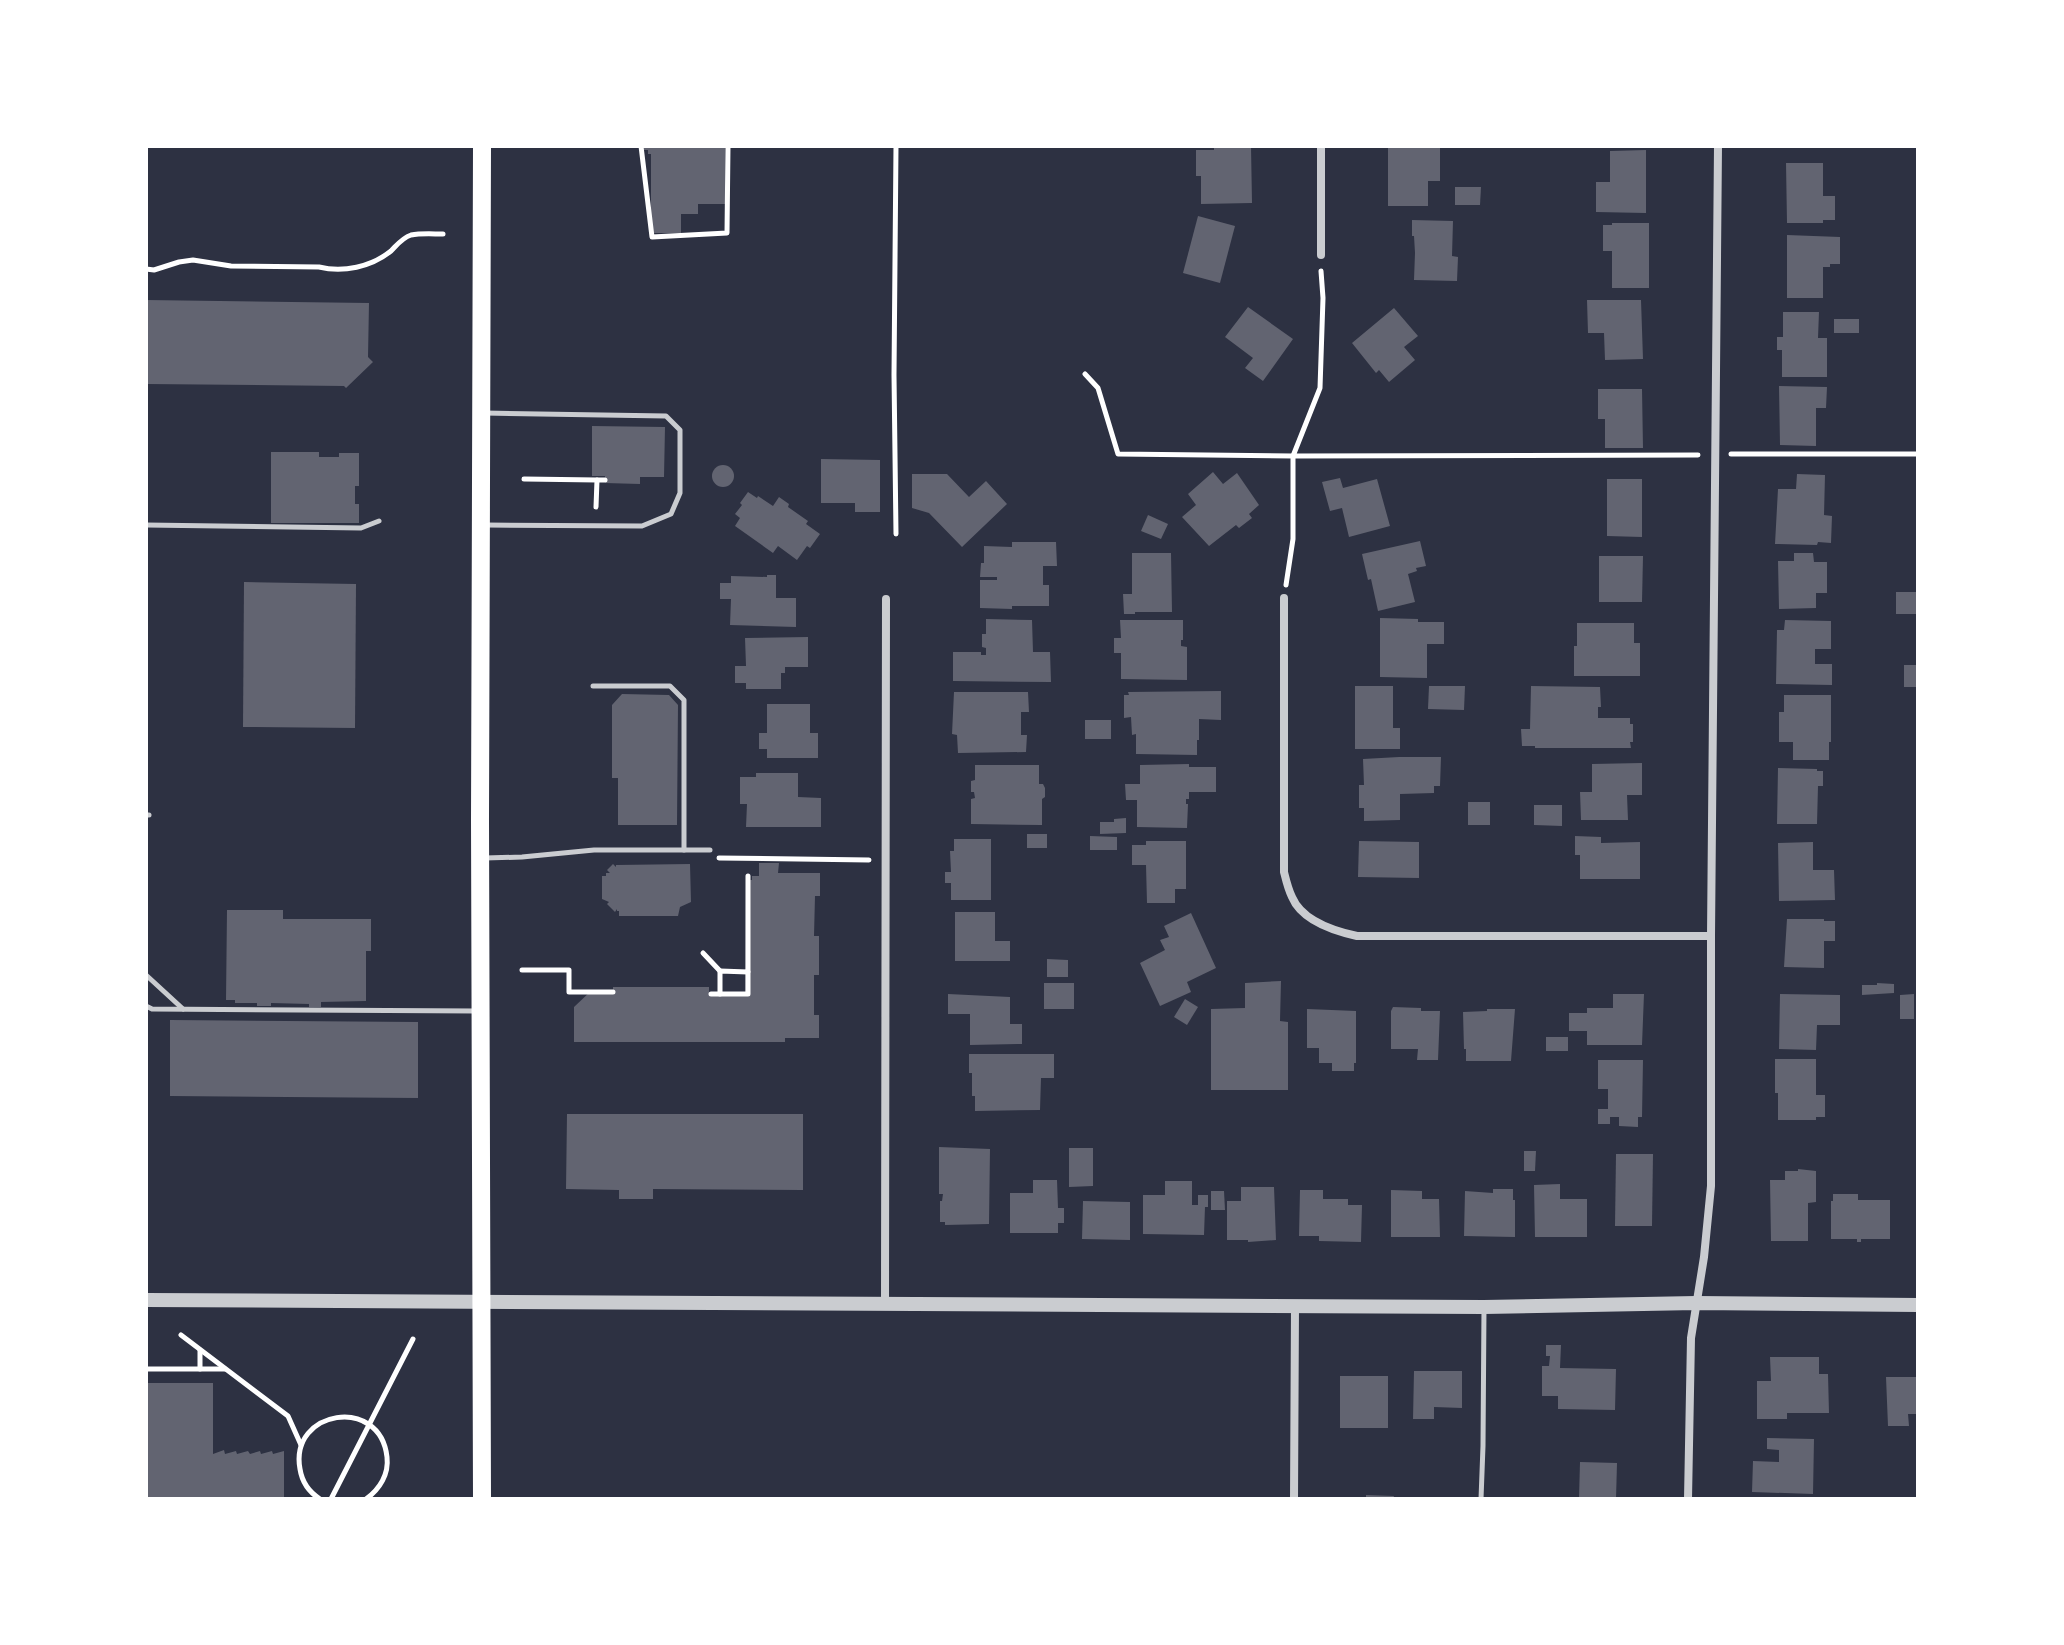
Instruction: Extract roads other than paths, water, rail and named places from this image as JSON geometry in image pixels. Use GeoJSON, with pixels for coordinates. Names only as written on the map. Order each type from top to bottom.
{"type":"FeatureCollection","features":[{"type":"Feature","properties":{"kind":"highway"},"geometry":{"type":"LineString","coordinates":[[482,146],[482,1499]]}},
{"type":"Feature","properties":{"kind":"street"},"geometry":{"type":"LineString","coordinates":[[1321,146],[1321,255]]}},
{"type":"Feature","properties":{"kind":"street"},"geometry":{"type":"LineString","coordinates":[[1688,1499],[1691,1338],[1711,1186],[1718,146]]}},
{"type":"Feature","properties":{"kind":"street"},"geometry":{"type":"LineString","coordinates":[[1284,598],[1284,872],[1292,900],[1313,920],[1333,931],[1357,936],[1711,936]]}},
{"type":"Feature","properties":{"kind":"street"},"geometry":{"type":"LineString","coordinates":[[885,1303],[886,599]]}},
{"type":"Feature","properties":{"kind":"street"},"geometry":{"type":"LineString","coordinates":[[146,1300],[1484,1307],[1696,1303],[1918,1305]]}},
{"type":"Feature","properties":{"kind":"street"},"geometry":{"type":"LineString","coordinates":[[1294,1499],[1295,1305]]}},
{"type":"Feature","properties":{"kind":"lane"},"geometry":{"type":"LineString","coordinates":[[481,525],[642,526],[671,514],[680,493],[680,430],[666,416],[482,413]]}},
{"type":"Feature","properties":{"kind":"lane"},"geometry":{"type":"LineString","coordinates":[[146,525],[361,528],[379,521]]}},
{"type":"Feature","properties":{"kind":"lane"},"geometry":{"type":"LineString","coordinates":[[593,686],[670,686],[684,700],[684,850]]}},
{"type":"Feature","properties":{"kind":"lane"},"geometry":{"type":"LineString","coordinates":[[480,859],[594,850],[710,850]]}},
{"type":"Feature","properties":{"kind":"lane"},"geometry":{"type":"LineString","coordinates":[[146,975],[183,1009]]}},
{"type":"Feature","properties":{"kind":"lane"},"geometry":{"type":"LineString","coordinates":[[146,1006],[152,1009],[480,1011]]}},
{"type":"Feature","properties":{"kind":"lane"},"geometry":{"type":"LineString","coordinates":[[1481,1499],[1484,1307]]}}]}
